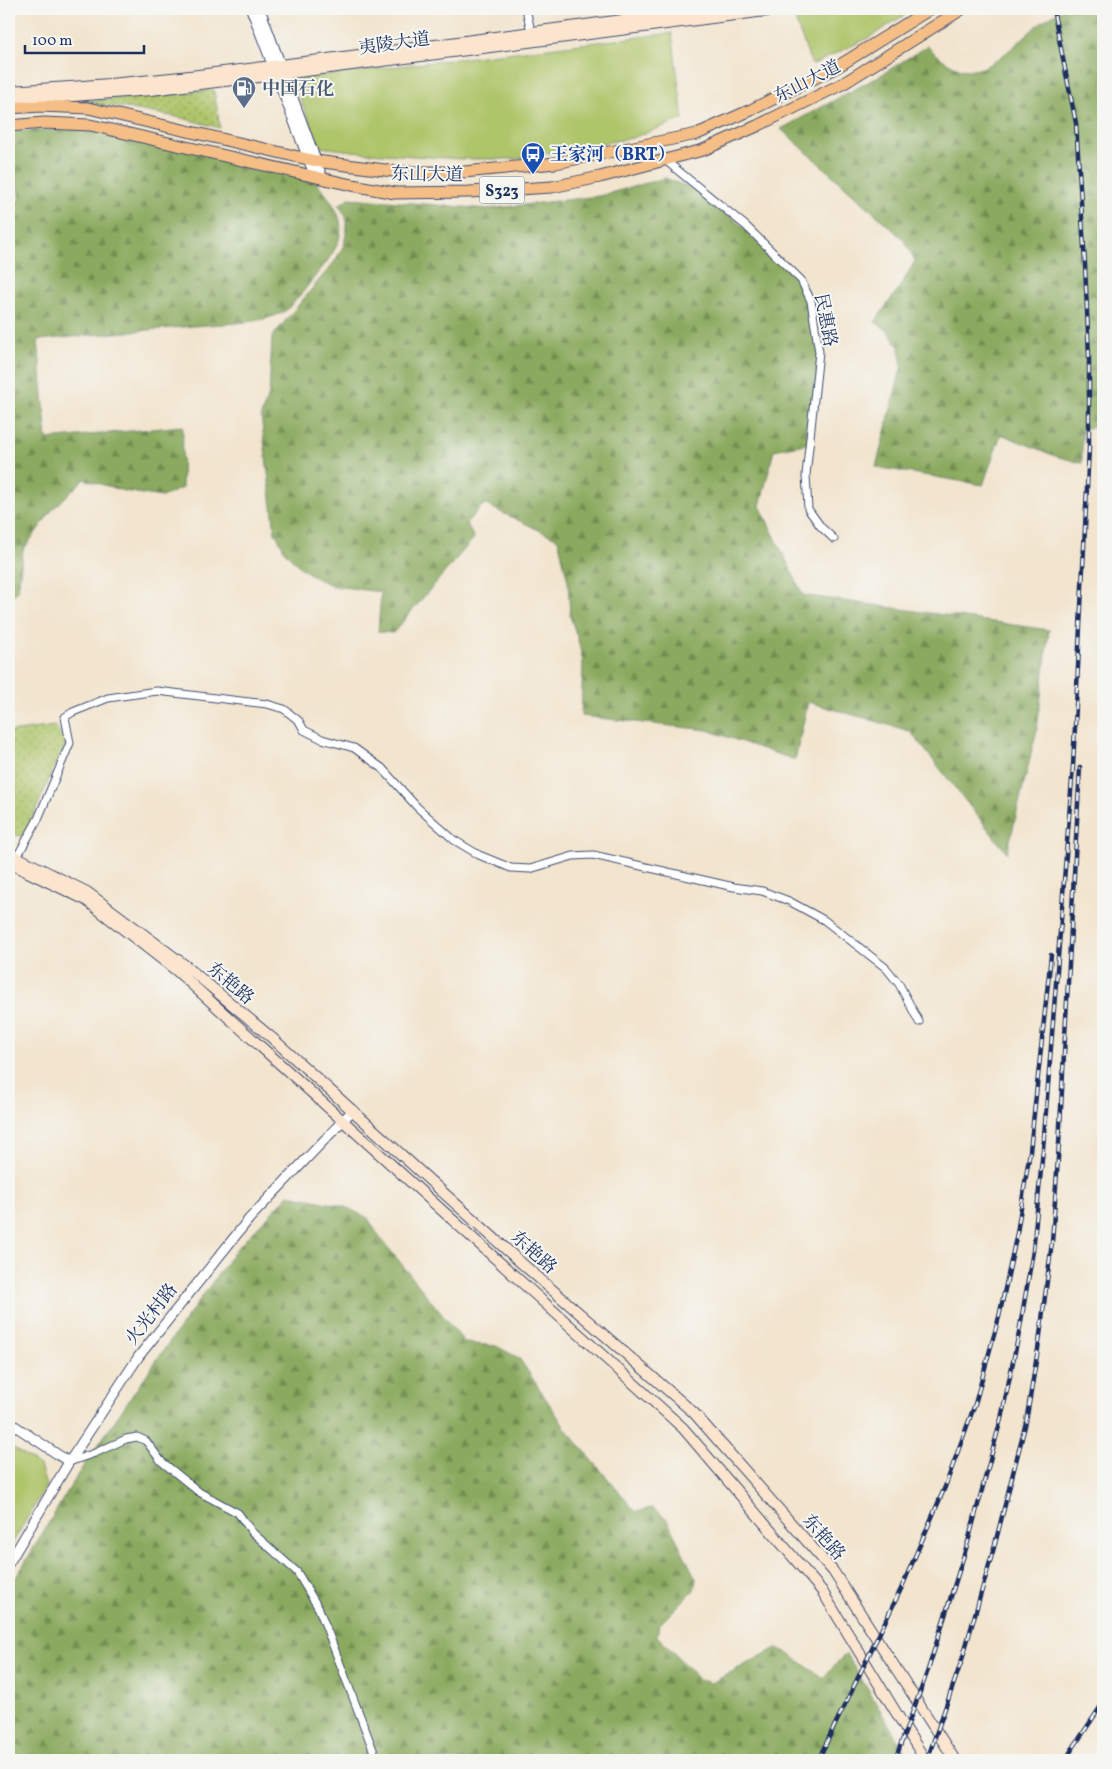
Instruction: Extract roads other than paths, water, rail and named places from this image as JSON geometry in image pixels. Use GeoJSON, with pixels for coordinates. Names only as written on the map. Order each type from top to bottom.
{"type":"FeatureCollection","features":[{"type":"Feature","properties":{"kind":"main road","name":"夷陵大道"},"geometry":{"type":"LineString","coordinates":[[9,101],[151,90],[531,31],[709,9]]}},
{"type":"Feature","properties":{"kind":"main road","name":"夷陵大道"},"geometry":{"type":"LineString","coordinates":[[9,91],[278,70],[782,9]]}},
{"type":"Feature","properties":{"kind":"main road","name":"东山大道"},"geometry":{"type":"LineString","coordinates":[[9,108],[41,106],[88,108],[312,160],[400,172],[464,172],[556,163],[697,134],[751,110],[837,67],[930,9]]}},
{"type":"Feature","properties":{"kind":"main road","name":"东山大道"},"geometry":{"type":"LineString","coordinates":[[9,126],[44,123],[90,125],[319,178],[395,193],[469,192],[552,187],[609,175],[703,150],[844,84],[962,9]]}},
{"type":"Feature","properties":{"kind":"main road","name":"东艳路"},"geometry":{"type":"LineString","coordinates":[[11,858],[87,892],[186,966],[272,1038],[518,1260],[694,1413],[833,1571],[955,1760]]}},
{"type":"Feature","properties":{"kind":"main road","name":"东艳路"},"geometry":{"type":"LineString","coordinates":[[11,858],[86,900],[177,971],[683,1428],[822,1591],[925,1760]]}},
{"type":"Feature","properties":{"kind":"street"},"geometry":{"type":"LineString","coordinates":[[251,9],[278,70],[319,178]]}},
{"type":"Feature","properties":{"kind":"street"},"geometry":{"type":"LineString","coordinates":[[260,9],[278,70]]}},
{"type":"Feature","properties":{"kind":"street"},"geometry":{"type":"LineString","coordinates":[[526,9],[531,31]]}},
{"type":"Feature","properties":{"kind":"street","name":"民惠路"},"geometry":{"type":"LineString","coordinates":[[665,160],[746,226],[801,280],[811,301],[819,352],[806,475],[808,509],[821,527],[834,539]]}},
{"type":"Feature","properties":{"kind":"street"},"geometry":{"type":"LineString","coordinates":[[11,858],[38,819],[70,743],[65,717],[73,712],[108,698],[157,691],[267,704],[284,709],[299,721],[304,730],[322,739],[354,748],[382,768],[417,807],[454,840],[479,855],[510,868],[530,869],[573,856],[593,855],[734,887],[762,890],[789,901],[824,920],[886,968],[899,984],[919,1022]]}},
{"type":"Feature","properties":{"kind":"street","name":"火光村路"},"geometry":{"type":"LineString","coordinates":[[9,1563],[69,1462],[139,1356],[249,1219],[353,1110]]}},
{"type":"Feature","properties":{"kind":"street"},"geometry":{"type":"LineString","coordinates":[[9,1422],[69,1462],[126,1439],[137,1437],[146,1441],[160,1461],[199,1492],[238,1513],[252,1532],[297,1572],[309,1591],[319,1609],[377,1760]]}},
{"type":"Feature","properties":{"kind":"railway"},"geometry":{"type":"LineString","coordinates":[[895,1760],[928,1670],[968,1542],[1001,1419],[1019,1333],[1033,1251],[1043,1149],[1073,766],[1089,448],[1089,357],[1076,123],[1053,9]]}},
{"type":"Feature","properties":{"kind":"railway"},"geometry":{"type":"LineString","coordinates":[[927,1760],[962,1660],[995,1544],[1026,1422],[1039,1343],[1052,1242],[1059,1144],[1080,767]]}},
{"type":"Feature","properties":{"kind":"railway"},"geometry":{"type":"LineString","coordinates":[[818,1760],[901,1589],[945,1487],[975,1404],[999,1317],[1017,1233],[1030,1151],[1051,955]]}},
{"type":"Feature","properties":{"kind":"railway"},"geometry":{"type":"LineString","coordinates":[[1065,1760],[1103,1703]]}},
{"type":"Feature","properties":{"kind":"place","name":"中国石化"},"geometry":{"type":"Point","coordinates":[244,109]}},
{"type":"Feature","properties":{"kind":"place","name":"王家河（BRT）"},"geometry":{"type":"Point","coordinates":[533,175]}}]}
